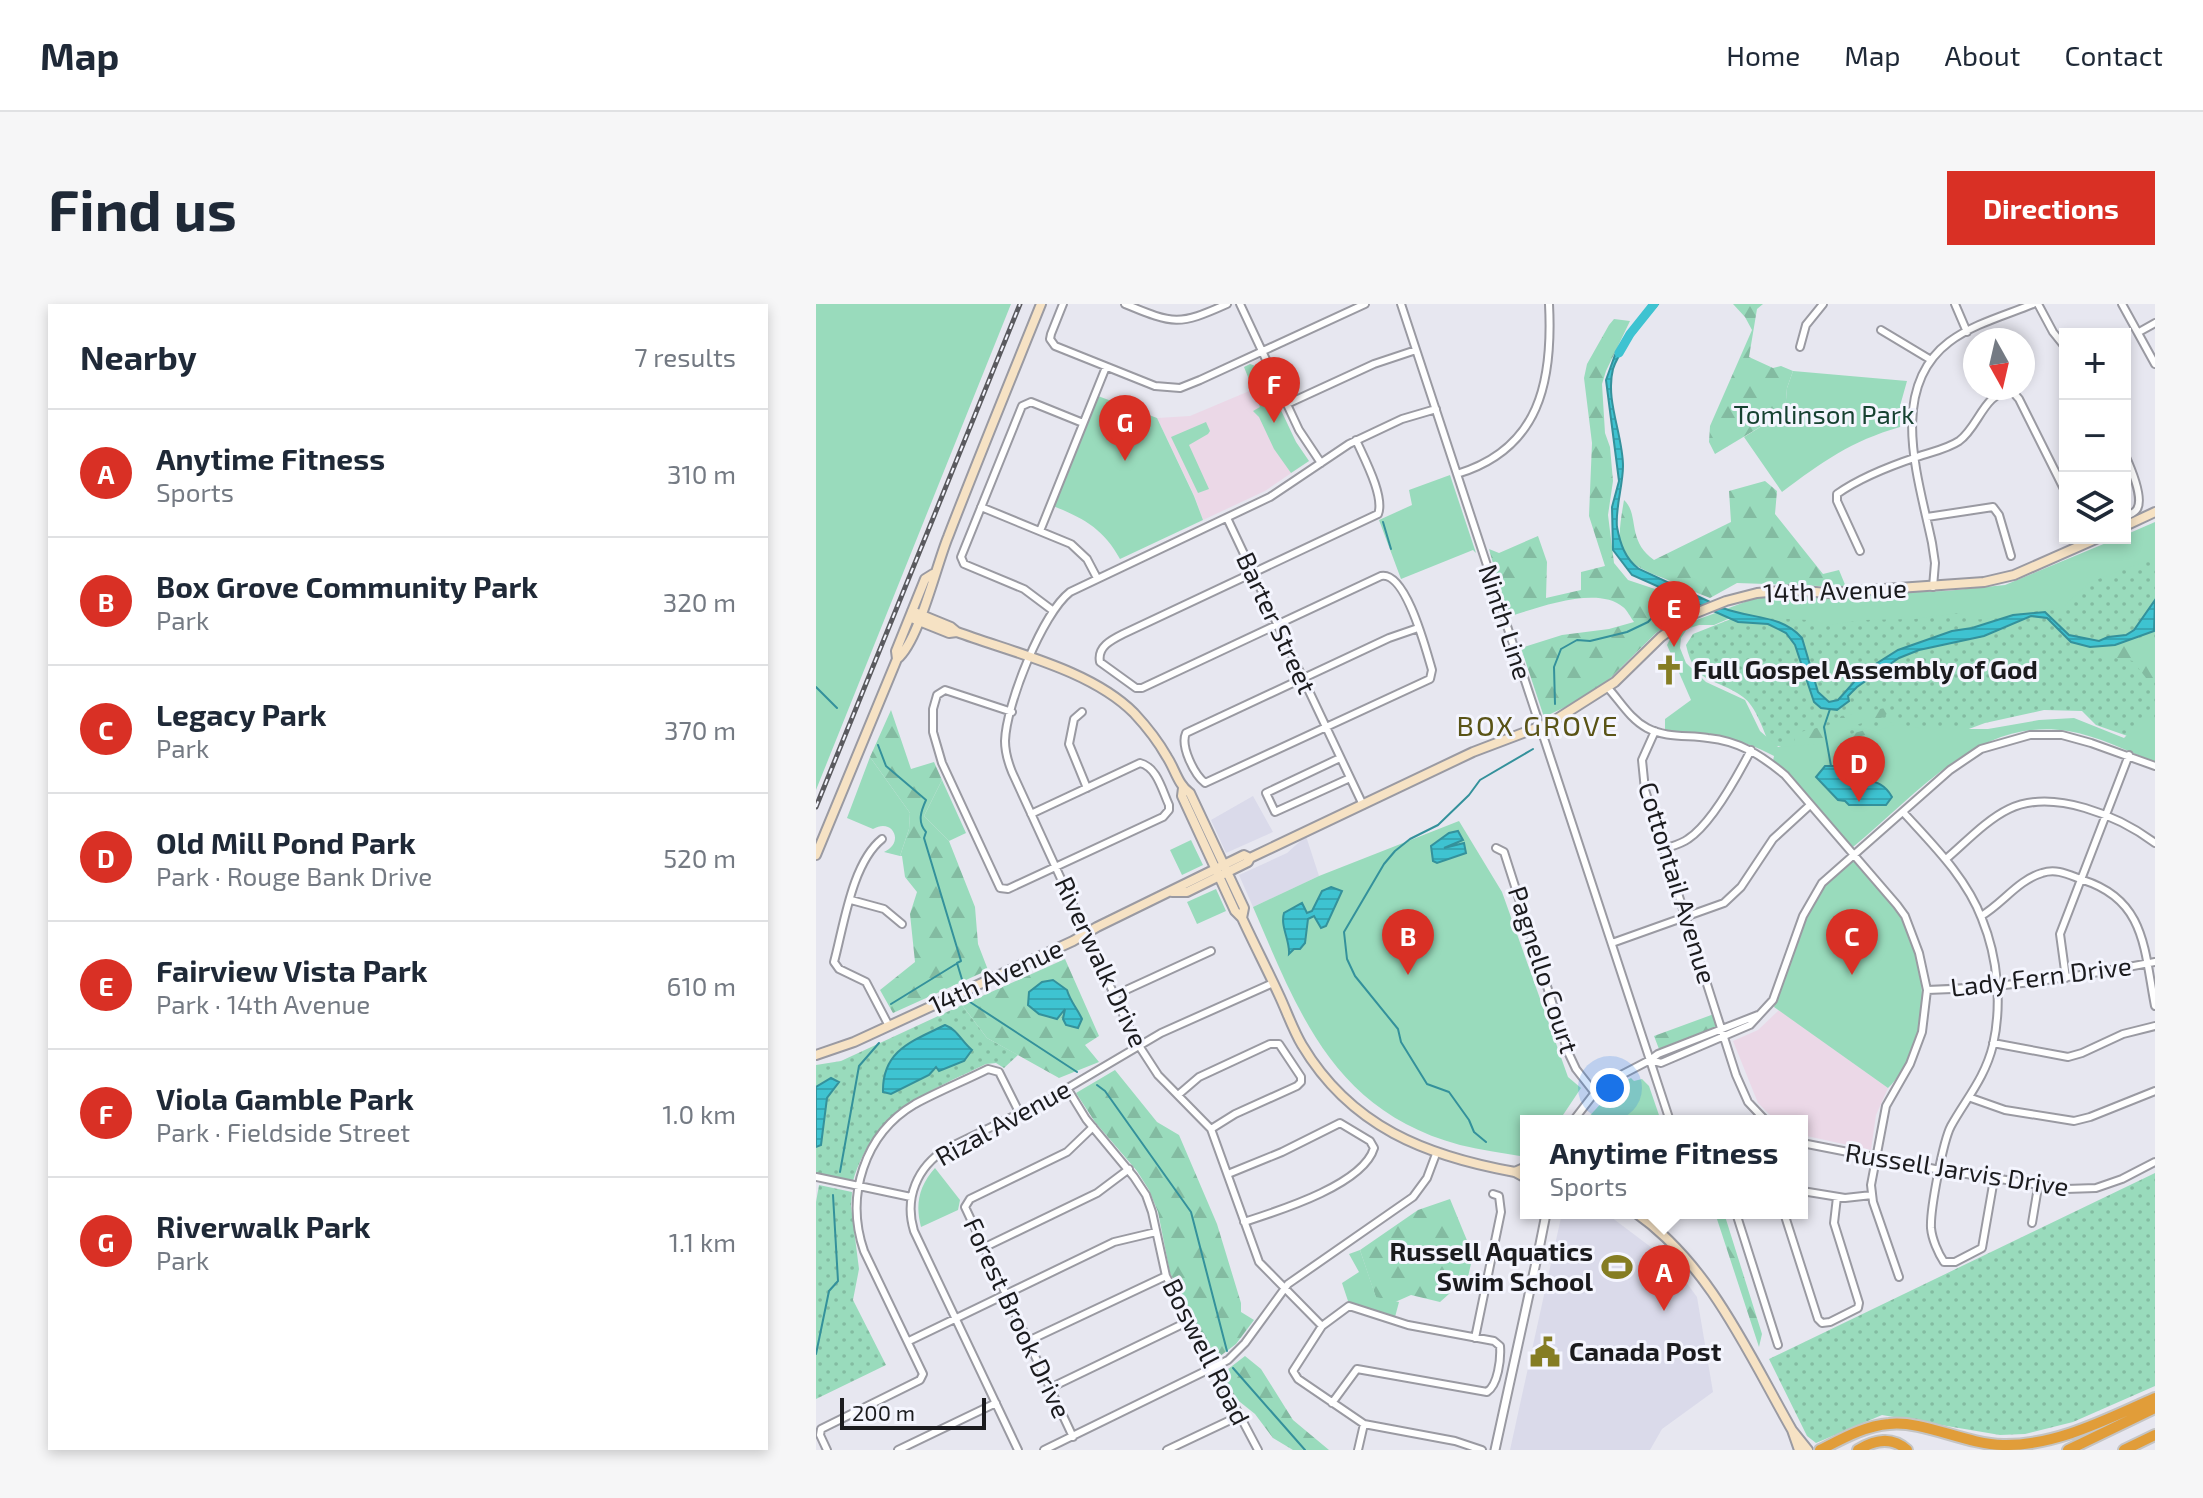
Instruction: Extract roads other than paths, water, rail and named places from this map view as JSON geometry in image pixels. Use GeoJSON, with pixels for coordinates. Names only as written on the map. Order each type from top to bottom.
{"type":"FeatureCollection","features":[{"type":"Feature","properties":{"kind":"highway"},"geometry":{"type":"LineString","coordinates":[[1820,1450],[1857,1432],[1891,1423],[1916,1426],[1974,1443],[2036,1443],[2068,1434],[2155,1398]]}},
{"type":"Feature","properties":{"kind":"highway"},"geometry":{"type":"LineString","coordinates":[[2068,1450],[2155,1408]]}},
{"type":"Feature","properties":{"kind":"highway"},"geometry":{"type":"LineString","coordinates":[[2124,1450],[2155,1435]]}},
{"type":"Feature","properties":{"kind":"highway"},"geometry":{"type":"LineString","coordinates":[[1858,1450],[1871,1442],[1886,1440],[1907,1450]]}},
{"type":"Feature","properties":{"kind":"main road"},"geometry":{"type":"LineString","coordinates":[[816,855],[897,659],[896,651],[915,616],[925,579],[933,574],[1041,304]]}},
{"type":"Feature","properties":{"kind":"main road"},"geometry":{"type":"LineString","coordinates":[[2131,523],[2155,512]]}},
{"type":"Feature","properties":{"kind":"main road","name":"14th Avenue"},"geometry":{"type":"LineString","coordinates":[[816,1055],[889,1026],[1172,892],[1187,892],[1221,871],[1248,862],[1250,858],[1473,752],[1565,714],[1611,685],[1661,637],[1691,615],[1757,593],[1827,593],[1984,582],[2014,575],[2084,544]]}},
{"type":"Feature","properties":{"kind":"main road"},"geometry":{"type":"LineString","coordinates":[[915,616],[949,633],[957,632],[1085,679],[1132,711],[1150,731],[1183,788],[1190,793],[1235,911],[1242,918],[1302,1044],[1326,1078],[1377,1125],[1411,1144],[1436,1154],[1520,1175]]}},
{"type":"Feature","properties":{"kind":"main road"},"geometry":{"type":"LineString","coordinates":[[1515,1172],[1520,1170]]}},
{"type":"Feature","properties":{"kind":"main road"},"geometry":{"type":"LineString","coordinates":[[1644,1219],[1683,1254],[1712,1292],[1792,1430],[1799,1450]]}},
{"type":"Feature","properties":{"kind":"main road"},"geometry":{"type":"LineString","coordinates":[[1792,1430],[1808,1450]]}},
{"type":"Feature","properties":{"kind":"street"},"geometry":{"type":"LineString","coordinates":[[1063,304],[1051,334],[1052,343],[1155,386],[1171,389],[1190,384],[1365,304]]}},
{"type":"Feature","properties":{"kind":"street"},"geometry":{"type":"LineString","coordinates":[[1125,304],[1168,321],[1181,322],[1227,304]]}},
{"type":"Feature","properties":{"kind":"street"},"geometry":{"type":"LineString","coordinates":[[1240,304],[1302,435],[1321,463]]}},
{"type":"Feature","properties":{"kind":"street","name":"Ninth Line"},"geometry":{"type":"LineString","coordinates":[[1401,304],[1668,1115]]}},
{"type":"Feature","properties":{"kind":"street"},"geometry":{"type":"LineString","coordinates":[[1457,474],[1480,466],[1505,451],[1520,435],[1532,414],[1547,378],[1551,356],[1549,304]]}},
{"type":"Feature","properties":{"kind":"street"},"geometry":{"type":"LineString","coordinates":[[1800,347],[1806,325],[1823,304]]}},
{"type":"Feature","properties":{"kind":"street"},"geometry":{"type":"LineString","coordinates":[[1955,304],[1965,328]]}},
{"type":"Feature","properties":{"kind":"street"},"geometry":{"type":"LineString","coordinates":[[1977,328],[2036,304],[2059,340]]}},
{"type":"Feature","properties":{"kind":"street"},"geometry":{"type":"LineString","coordinates":[[2122,304],[2155,364]]}},
{"type":"Feature","properties":{"kind":"street"},"geometry":{"type":"LineString","coordinates":[[2139,332],[2155,323]]}},
{"type":"Feature","properties":{"kind":"street"},"geometry":{"type":"LineString","coordinates":[[1881,330],[1931,360]]}},
{"type":"Feature","properties":{"kind":"street"},"geometry":{"type":"LineString","coordinates":[[1933,587],[1935,563],[1911,411],[1923,372],[1931,360],[1949,342],[1963,334]]}},
{"type":"Feature","properties":{"kind":"street"},"geometry":{"type":"LineString","coordinates":[[1287,404],[1374,364],[1416,350]]}},
{"type":"Feature","properties":{"kind":"street"},"geometry":{"type":"LineString","coordinates":[[1040,531],[1106,367]]}},
{"type":"Feature","properties":{"kind":"street"},"geometry":{"type":"LineString","coordinates":[[1860,551],[1837,501],[1837,494],[1879,471],[1958,442],[1972,429],[1990,401],[2005,391],[2012,391],[2022,405],[2059,479]]}},
{"type":"Feature","properties":{"kind":"street"},"geometry":{"type":"LineString","coordinates":[[1052,610],[1024,589],[963,563],[962,553],[1024,404],[1034,403],[1083,423]]}},
{"type":"Feature","properties":{"kind":"street","name":"Riverwalk Drive"},"geometry":{"type":"LineString","coordinates":[[1322,1326],[1259,1262],[1211,1129],[1154,1069],[1139,1045],[1113,996],[1031,814],[1007,758],[1005,739],[1030,659],[1052,610],[1070,592],[1273,495],[1356,440],[1402,419],[1436,409]]}},
{"type":"Feature","properties":{"kind":"street"},"geometry":{"type":"LineString","coordinates":[[1356,440],[1381,505],[1378,514],[1113,639],[1101,651],[1100,662],[1136,688],[1142,688],[1387,575],[1393,578],[1410,603],[1432,670],[1430,679],[1208,783],[1200,779],[1189,756],[1183,740],[1186,733],[1389,638],[1418,628]]}},
{"type":"Feature","properties":{"kind":"street"},"geometry":{"type":"LineString","coordinates":[[2131,469],[2139,503],[2131,514]]}},
{"type":"Feature","properties":{"kind":"street"},"geometry":{"type":"LineString","coordinates":[[981,507],[1079,550],[1097,578]]}},
{"type":"Feature","properties":{"kind":"street"},"geometry":{"type":"LineString","coordinates":[[1927,517],[1993,507],[1999,515],[2011,556]]}},
{"type":"Feature","properties":{"kind":"street","name":"Barter Street"},"geometry":{"type":"LineString","coordinates":[[1227,518],[1363,805]]}},
{"type":"Feature","properties":{"kind":"street"},"geometry":{"type":"LineString","coordinates":[[1611,685],[1616,697],[1635,719],[1655,731],[1721,740],[1767,759],[1785,775],[1905,916],[1919,953],[1927,990],[1925,1018],[1919,1046],[1886,1106],[1872,1195],[1899,1277]]}},
{"type":"Feature","properties":{"kind":"street"},"geometry":{"type":"LineString","coordinates":[[1012,712],[945,690],[937,695],[933,709],[933,732],[942,763],[1000,888],[1008,889],[1163,817],[1169,805],[1152,770],[1144,763],[1031,814]]}},
{"type":"Feature","properties":{"kind":"street"},"geometry":{"type":"LineString","coordinates":[[1082,712],[1074,719],[1069,744],[1087,788]]}},
{"type":"Feature","properties":{"kind":"street","name":"Cottontail Avenue"},"geometry":{"type":"LineString","coordinates":[[1655,731],[1642,760],[1645,790],[1724,1032]]}},
{"type":"Feature","properties":{"kind":"street"},"geometry":{"type":"LineString","coordinates":[[1577,1115],[1600,1086],[1650,1060],[1661,1063],[1724,1032],[1750,1025],[1773,1000],[1803,916],[1817,889],[1853,854],[1981,749],[2011,738],[2062,735],[2155,766]]}},
{"type":"Feature","properties":{"kind":"street"},"geometry":{"type":"LineString","coordinates":[[1664,849],[1687,840],[1697,832],[1735,781],[1751,750]]}},
{"type":"Feature","properties":{"kind":"street"},"geometry":{"type":"LineString","coordinates":[[2066,978],[2060,934],[2129,755]]}},
{"type":"Feature","properties":{"kind":"street"},"geometry":{"type":"LineString","coordinates":[[1340,758],[1266,793],[1275,812],[1350,778]]}},
{"type":"Feature","properties":{"kind":"street"},"geometry":{"type":"LineString","coordinates":[[1946,859],[2004,812],[2031,802],[2065,803],[2131,826],[2155,843]]}},
{"type":"Feature","properties":{"kind":"street"},"geometry":{"type":"LineString","coordinates":[[1612,943],[1717,907],[1730,898],[1773,839],[1810,805]]}},
{"type":"Feature","properties":{"kind":"street"},"geometry":{"type":"LineString","coordinates":[[1903,812],[1946,859],[1971,896],[1981,916],[1995,967],[1997,987],[1993,1043],[1971,1098],[1947,1133],[1940,1170],[1931,1226],[1939,1252],[1947,1264],[1982,1248],[1994,1179]]}},
{"type":"Feature","properties":{"kind":"street"},"geometry":{"type":"LineString","coordinates":[[882,839],[867,854],[851,900],[835,965],[866,982],[889,1026]]}},
{"type":"Feature","properties":{"kind":"street","name":"Pagnello Court"},"geometry":{"type":"LineString","coordinates":[[1496,848],[1504,852],[1568,1052],[1576,1069],[1594,1092]]}},
{"type":"Feature","properties":{"kind":"street"},"geometry":{"type":"LineString","coordinates":[[1981,916],[1997,907],[2028,879],[2043,872],[2060,871],[2106,888],[2121,899],[2136,921],[2151,963],[2155,1006]]}},
{"type":"Feature","properties":{"kind":"street"},"geometry":{"type":"LineString","coordinates":[[851,900],[884,909],[902,924]]}},
{"type":"Feature","properties":{"kind":"street"},"geometry":{"type":"LineString","coordinates":[[1113,996],[1211,951]]}},
{"type":"Feature","properties":{"kind":"street","name":"Lady Fern Drive"},"geometry":{"type":"LineString","coordinates":[[1927,990],[1997,987],[2151,963]]}},
{"type":"Feature","properties":{"kind":"street","name":"Rizal Avenue"},"geometry":{"type":"LineString","coordinates":[[911,1197],[921,1172],[936,1156],[1020,1114],[1139,1045],[1273,983]]}},
{"type":"Feature","properties":{"kind":"street"},"geometry":{"type":"LineString","coordinates":[[1993,1043],[2068,1057],[2123,1034],[2155,1026]]}},
{"type":"Feature","properties":{"kind":"street"},"geometry":{"type":"LineString","coordinates":[[1724,1032],[1736,1075],[1748,1102],[1760,1115]]}},
{"type":"Feature","properties":{"kind":"street"},"geometry":{"type":"LineString","coordinates":[[1178,1095],[1205,1073],[1270,1044],[1279,1044],[1301,1077],[1301,1082],[1211,1129]]}},
{"type":"Feature","properties":{"kind":"street"},"geometry":{"type":"LineString","coordinates":[[827,1450],[820,1435],[824,1427],[920,1380],[923,1370],[863,1246],[857,1219],[859,1186],[869,1154],[896,1119],[916,1104],[988,1069],[999,1072],[1020,1114]]}},
{"type":"Feature","properties":{"kind":"street","name":"Boswell Road"},"geometry":{"type":"LineString","coordinates":[[1067,1088],[1146,1195],[1166,1276],[1258,1450]]}},
{"type":"Feature","properties":{"kind":"street"},"geometry":{"type":"LineString","coordinates":[[1971,1098],[2005,1110],[2074,1121],[2155,1091]]}},
{"type":"Feature","properties":{"kind":"street"},"geometry":{"type":"LineString","coordinates":[[1228,1174],[1292,1148],[1340,1123],[1370,1141],[1374,1148],[1365,1163],[1338,1184],[1244,1222]]}},
{"type":"Feature","properties":{"kind":"street","name":"Forest Brook Drive"},"geometry":{"type":"LineString","coordinates":[[1073,1437],[965,1210],[967,1201],[1067,1152],[1093,1127]]}},
{"type":"Feature","properties":{"kind":"street","name":"Russell Jarvis Drive"},"geometry":{"type":"LineString","coordinates":[[1808,1144],[2038,1187],[2096,1188],[2155,1162]]}},
{"type":"Feature","properties":{"kind":"street"},"geometry":{"type":"LineString","coordinates":[[1044,1450],[1213,1368],[1237,1353],[1297,1276],[1413,1197],[1427,1178],[1436,1154]]}},
{"type":"Feature","properties":{"kind":"street"},"geometry":{"type":"LineString","coordinates":[[983,1248],[1097,1193],[1129,1169]]}},
{"type":"Feature","properties":{"kind":"street"},"geometry":{"type":"LineString","coordinates":[[816,1177],[911,1197],[910,1215],[914,1231],[1018,1450]]}},
{"type":"Feature","properties":{"kind":"street"},"geometry":{"type":"LineString","coordinates":[[2032,1223],[2038,1187]]}},
{"type":"Feature","properties":{"kind":"street"},"geometry":{"type":"LineString","coordinates":[[2082,1189],[2083,1201]]}},
{"type":"Feature","properties":{"kind":"street"},"geometry":{"type":"LineString","coordinates":[[1808,1192],[1857,1198],[1872,1195]]}},
{"type":"Feature","properties":{"kind":"street"},"geometry":{"type":"LineString","coordinates":[[1475,1338],[1501,1212],[1499,1196],[1493,1194]]}},
{"type":"Feature","properties":{"kind":"street"},"geometry":{"type":"LineString","coordinates":[[1786,1219],[1818,1319],[1822,1323],[1830,1322],[1858,1308],[1859,1303],[1834,1223],[1837,1197]]}},
{"type":"Feature","properties":{"kind":"street"},"geometry":{"type":"LineString","coordinates":[[1495,1450],[1545,1219]]}},
{"type":"Feature","properties":{"kind":"street"},"geometry":{"type":"LineString","coordinates":[[1738,1219],[1778,1345]]}},
{"type":"Feature","properties":{"kind":"street"},"geometry":{"type":"LineString","coordinates":[[909,1341],[1120,1239],[1156,1232]]}},
{"type":"Feature","properties":{"kind":"street"},"geometry":{"type":"LineString","coordinates":[[1028,1341],[1166,1276]]}},
{"type":"Feature","properties":{"kind":"street"},"geometry":{"type":"LineString","coordinates":[[1332,1403],[1357,1369],[1492,1391],[1500,1346],[1494,1341],[1408,1325],[1349,1306],[1322,1326],[1293,1371],[1298,1379],[1332,1403],[1364,1424],[1455,1441],[1482,1450]]}},
{"type":"Feature","properties":{"kind":"street"},"geometry":{"type":"LineString","coordinates":[[1050,1388],[1189,1321]]}},
{"type":"Feature","properties":{"kind":"street"},"geometry":{"type":"LineString","coordinates":[[898,1450],[996,1403]]}},
{"type":"Feature","properties":{"kind":"street"},"geometry":{"type":"LineString","coordinates":[[1167,1450],[1239,1416]]}},
{"type":"Feature","properties":{"kind":"street"},"geometry":{"type":"LineString","coordinates":[[1358,1450],[1364,1424]]}},
{"type":"Feature","properties":{"kind":"water"},"geometry":{"type":"Polygon","coordinates":[[[1650,304],[1658,304],[1620,354],[1611,381],[1622,454],[1623,473],[1617,520],[1624,550],[1639,569],[1723,608],[1775,621],[1794,630],[1802,638],[1818,692],[1829,702],[1838,700],[1863,672],[1898,650],[1952,631],[2013,615],[2045,612],[2069,635],[2099,641],[2134,630],[2155,600],[2154,631],[2115,645],[2090,647],[2071,642],[2047,618],[2031,616],[1984,636],[1919,650],[1899,658],[1857,687],[1848,696],[1849,701],[1837,710],[1821,708],[1814,702],[1795,645],[1786,633],[1768,624],[1738,622],[1632,575],[1613,550],[1612,507],[1619,481],[1606,380],[1615,355],[1650,304]]]}},
{"type":"Feature","properties":{"kind":"water"},"geometry":{"type":"Polygon","coordinates":[[[1825,766],[1842,766],[1856,776],[1881,785],[1892,797],[1886,805],[1849,805],[1838,800],[1816,777],[1825,766]]]}},
{"type":"Feature","properties":{"kind":"water"},"geometry":{"type":"Polygon","coordinates":[[[1458,831],[1463,840],[1444,848],[1464,843],[1466,853],[1437,863],[1433,861],[1431,846],[1449,833],[1458,831]]]}},
{"type":"Feature","properties":{"kind":"water"},"geometry":{"type":"Polygon","coordinates":[[[1331,887],[1342,891],[1326,926],[1321,928],[1314,916],[1308,919],[1305,943],[1289,954],[1284,913],[1302,903],[1307,913],[1312,911],[1322,891],[1331,887]]]}},
{"type":"Feature","properties":{"kind":"water"},"geometry":{"type":"Polygon","coordinates":[[[1053,980],[1067,990],[1082,1019],[1078,1028],[1066,1025],[1063,1019],[1065,1009],[1057,1019],[1039,1014],[1028,1005],[1029,992],[1042,982],[1053,980]]]}},
{"type":"Feature","properties":{"kind":"water"},"geometry":{"type":"Polygon","coordinates":[[[945,1025],[972,1050],[964,1061],[939,1071],[936,1067],[929,1075],[891,1094],[883,1092],[884,1078],[894,1057],[911,1042],[945,1025]]]}},
{"type":"Feature","properties":{"kind":"water"},"geometry":{"type":"Polygon","coordinates":[[[831,1078],[839,1082],[827,1098],[821,1145],[816,1147],[816,1087],[831,1078]]]}},
{"type":"Feature","properties":{"kind":"waterway"},"geometry":{"type":"LineString","coordinates":[[1619,353],[1654,304]]}},
{"type":"Feature","properties":{"kind":"waterway"},"geometry":{"type":"LineString","coordinates":[[1383,522],[1391,549]]}},
{"type":"Feature","properties":{"kind":"waterway"},"geometry":{"type":"LineString","coordinates":[[1555,704],[1554,667],[1561,649],[1577,640],[1590,641],[1627,632],[1648,622],[1673,595]]}},
{"type":"Feature","properties":{"kind":"waterway"},"geometry":{"type":"LineString","coordinates":[[816,687],[837,708]]}},
{"type":"Feature","properties":{"kind":"waterway"},"geometry":{"type":"LineString","coordinates":[[1830,709],[1824,727],[1831,766]]}},
{"type":"Feature","properties":{"kind":"waterway"},"geometry":{"type":"LineString","coordinates":[[878,745],[886,766],[926,800],[921,816],[926,832],[924,838],[961,961],[957,963],[964,986]]}},
{"type":"Feature","properties":{"kind":"waterway"},"geometry":{"type":"LineString","coordinates":[[1486,1142],[1474,1132],[1449,1092],[1427,1084],[1401,1042],[1398,1029],[1355,976],[1347,959],[1344,932],[1395,851],[1410,839],[1438,825],[1480,780],[1533,749]]}},
{"type":"Feature","properties":{"kind":"waterway"},"geometry":{"type":"LineString","coordinates":[[891,1004],[956,964]]}},
{"type":"Feature","properties":{"kind":"waterway"},"geometry":{"type":"LineString","coordinates":[[967,995],[970,1002],[1077,1072]]}},
{"type":"Feature","properties":{"kind":"waterway"},"geometry":{"type":"LineString","coordinates":[[840,1172],[859,1066],[879,1043]]}},
{"type":"Feature","properties":{"kind":"waterway"},"geometry":{"type":"LineString","coordinates":[[1097,1085],[1105,1091],[1191,1212],[1227,1351]]}},
{"type":"Feature","properties":{"kind":"waterway"},"geometry":{"type":"LineString","coordinates":[[816,1354],[829,1291],[838,1281],[833,1195]]}},
{"type":"Feature","properties":{"kind":"waterway"},"geometry":{"type":"LineString","coordinates":[[1233,1368],[1305,1450]]}},
{"type":"Feature","properties":{"kind":"railway"},"geometry":{"type":"LineString","coordinates":[[816,807],[1020,304]]}},
{"type":"Feature","properties":{"kind":"place","name":"Viola Gamble Park"},"geometry":{"type":"Point","coordinates":[1274,423]}},
{"type":"Feature","properties":{"kind":"place","name":"Riverwalk Park"},"geometry":{"type":"Point","coordinates":[1125,461]}},
{"type":"Feature","properties":{"kind":"place","name":"Fairview Vista Park"},"geometry":{"type":"Point","coordinates":[1674,647]}},
{"type":"Feature","properties":{"kind":"place","name":"Full Gospel Assembly of God"},"geometry":{"type":"Point","coordinates":[1669,670]}},
{"type":"Feature","properties":{"kind":"place","name":"Old Mill Pond Park"},"geometry":{"type":"Point","coordinates":[1859,802]}},
{"type":"Feature","properties":{"kind":"place","name":"Box Grove Community Park"},"geometry":{"type":"Point","coordinates":[1408,975]}},
{"type":"Feature","properties":{"kind":"place","name":"Legacy Park"},"geometry":{"type":"Point","coordinates":[1852,975]}},
{"type":"Feature","properties":{"kind":"place","name":"Russell Aquatics Swim School"},"geometry":{"type":"Point","coordinates":[1617,1267]}},
{"type":"Feature","properties":{"kind":"place","name":"Anytime Fitness"},"geometry":{"type":"Point","coordinates":[1664,1311]}},
{"type":"Feature","properties":{"kind":"place","name":"Canada Post"},"geometry":{"type":"Point","coordinates":[1545,1352]}},
{"type":"Feature","properties":{"kind":"district","name":"BOX GROVE"},"geometry":{"type":"Point","coordinates":[1538,726]}},
{"type":"Feature","properties":{"kind":"park label","name":"Tomlinson Park"},"geometry":{"type":"Point","coordinates":[1824,415]}}]}
